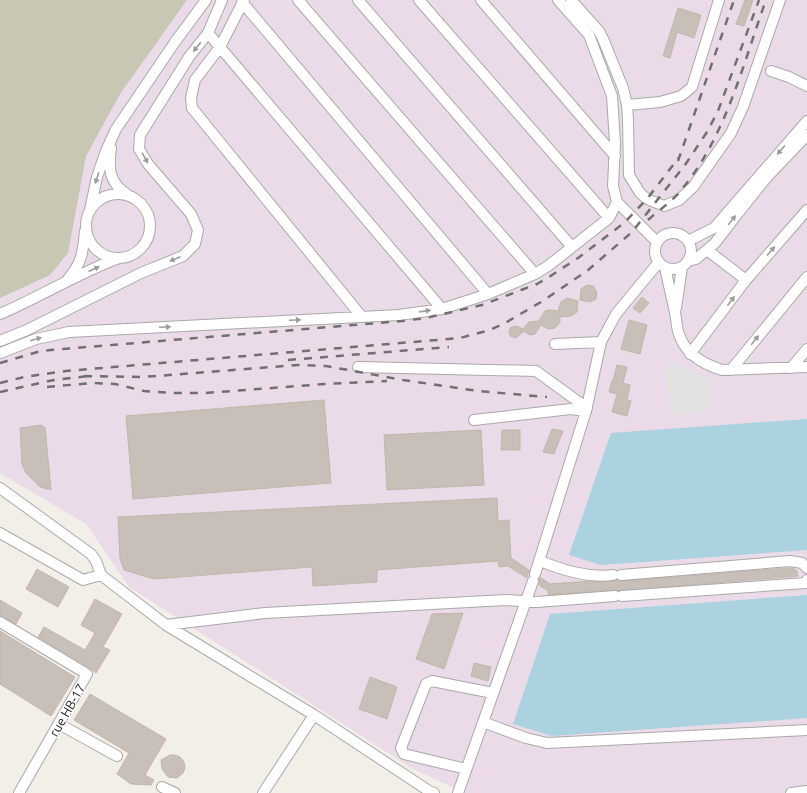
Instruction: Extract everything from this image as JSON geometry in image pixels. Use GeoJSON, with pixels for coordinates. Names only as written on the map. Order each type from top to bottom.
{"type":"FeatureCollection","features":[{"type":"Feature","properties":{"kind":"street"},"geometry":{"type":"LineString","coordinates":[[90,210],[94,186],[106,151],[116,129],[175,42],[206,0]]}},
{"type":"Feature","properties":{"kind":"street"},"geometry":{"type":"LineString","coordinates":[[0,341],[27,330],[141,273],[183,256],[195,244],[198,230],[190,214],[148,164],[140,149],[140,135],[189,57],[208,33],[222,0]]}},
{"type":"Feature","properties":{"kind":"street"},"geometry":{"type":"LineString","coordinates":[[298,0],[535,274]]}},
{"type":"Feature","properties":{"kind":"street"},"geometry":{"type":"LineString","coordinates":[[358,0],[572,247]]}},
{"type":"Feature","properties":{"kind":"street"},"geometry":{"type":"LineString","coordinates":[[419,0],[609,218]]}},
{"type":"Feature","properties":{"kind":"street"},"geometry":{"type":"LineString","coordinates":[[481,0],[615,156]]}},
{"type":"Feature","properties":{"kind":"street"},"geometry":{"type":"LineString","coordinates":[[558,0],[589,36],[612,96],[615,143],[613,186],[617,202],[657,242]]}},
{"type":"Feature","properties":{"kind":"street"},"geometry":{"type":"LineString","coordinates":[[571,0],[604,39],[623,88],[627,105],[630,175],[640,193],[647,199],[664,206],[679,200],[693,188],[731,133],[743,107],[780,0]]}},
{"type":"Feature","properties":{"kind":"street"},"geometry":{"type":"LineString","coordinates":[[627,105],[660,102],[681,96],[692,88],[719,0]]}},
{"type":"Feature","properties":{"kind":"street"},"geometry":{"type":"LineString","coordinates":[[362,317],[192,108],[191,98],[195,80],[220,47],[243,1],[488,294]]}},
{"type":"Feature","properties":{"kind":"street"},"geometry":{"type":"LineString","coordinates":[[208,33],[442,309]]}},
{"type":"Feature","properties":{"kind":"street"},"geometry":{"type":"LineString","coordinates":[[771,71],[789,77],[807,86]]}},
{"type":"Feature","properties":{"kind":"street"},"geometry":{"type":"LineString","coordinates":[[688,241],[714,228],[807,121]]}},
{"type":"Feature","properties":{"kind":"street"},"geometry":{"type":"LineString","coordinates":[[0,314],[24,304],[66,282],[134,253],[145,241],[149,231],[149,221],[146,211],[140,203],[120,190],[116,185],[110,170],[109,161],[116,129]]}},
{"type":"Feature","properties":{"kind":"street"},"geometry":{"type":"LineString","coordinates":[[662,265],[673,269],[696,258],[715,243],[767,177],[807,136]]}},
{"type":"Feature","properties":{"kind":"street"},"geometry":{"type":"LineString","coordinates":[[66,282],[76,270],[81,260],[86,219],[90,210],[97,201],[107,196],[118,194],[129,196]]}},
{"type":"Feature","properties":{"kind":"street"},"geometry":{"type":"LineString","coordinates":[[0,353],[36,339],[69,332],[399,315],[442,309],[488,294],[535,274],[548,266],[609,218],[617,202]]}},
{"type":"Feature","properties":{"kind":"street"},"geometry":{"type":"LineString","coordinates":[[690,354],[746,280],[807,210]]}},
{"type":"Feature","properties":{"kind":"street"},"geometry":{"type":"LineString","coordinates":[[86,228],[91,243],[98,250],[112,257],[123,257]]}},
{"type":"Feature","properties":{"kind":"street"},"geometry":{"type":"LineString","coordinates":[[675,314],[685,264],[691,251],[688,241],[682,235],[675,233],[667,234],[657,242],[655,254],[662,265],[675,314],[678,333],[690,354],[710,366],[722,370],[807,367]]}},
{"type":"Feature","properties":{"kind":"street"},"geometry":{"type":"LineString","coordinates":[[707,250],[746,280]]}},
{"type":"Feature","properties":{"kind":"street"},"geometry":{"type":"LineString","coordinates":[[458,793],[540,561],[586,410],[601,342],[616,314],[662,265]]}},
{"type":"Feature","properties":{"kind":"street"},"geometry":{"type":"LineString","coordinates":[[731,370],[807,277]]}},
{"type":"Feature","properties":{"kind":"street"},"geometry":{"type":"LineString","coordinates":[[555,344],[601,342]]}},
{"type":"Feature","properties":{"kind":"street"},"geometry":{"type":"LineString","coordinates":[[791,368],[807,349]]}},
{"type":"Feature","properties":{"kind":"street"},"geometry":{"type":"LineString","coordinates":[[358,367],[536,372],[586,410]]}},
{"type":"Feature","properties":{"kind":"street"},"geometry":{"type":"LineString","coordinates":[[474,420],[571,409],[586,410]]}},
{"type":"Feature","properties":{"kind":"street"},"geometry":{"type":"LineString","coordinates":[[0,488],[91,554],[96,561],[101,575],[166,625],[314,715],[434,793]]}},
{"type":"Feature","properties":{"kind":"street"},"geometry":{"type":"LineString","coordinates":[[0,533],[83,580],[101,575]]}},
{"type":"Feature","properties":{"kind":"street"},"geometry":{"type":"LineString","coordinates":[[540,561],[582,575],[603,576],[790,561],[802,563],[807,568]]}},
{"type":"Feature","properties":{"kind":"street"},"geometry":{"type":"LineString","coordinates":[[166,625],[265,613],[506,600],[537,602],[806,583],[807,580]]}},
{"type":"Feature","properties":{"kind":"street","name":"rue HB-17"},"geometry":{"type":"LineString","coordinates":[[0,622],[87,674],[19,793]]}},
{"type":"Feature","properties":{"kind":"street"},"geometry":{"type":"LineString","coordinates":[[466,769],[404,754],[401,748],[426,684],[429,682],[432,681],[493,693]]}},
{"type":"Feature","properties":{"kind":"street"},"geometry":{"type":"LineString","coordinates":[[263,793],[314,715]]}},
{"type":"Feature","properties":{"kind":"street"},"geometry":{"type":"LineString","coordinates":[[483,722],[526,738],[547,743],[807,730]]}},
{"type":"Feature","properties":{"kind":"street"},"geometry":{"type":"LineString","coordinates":[[59,724],[117,756]]}},
{"type":"Feature","properties":{"kind":"street"},"geometry":{"type":"LineString","coordinates":[[162,787],[175,793]]}},
{"type":"Feature","properties":{"kind":"street"},"geometry":{"type":"LineString","coordinates":[[791,793],[807,791]]}},
{"type":"Feature","properties":{"kind":"shaded area"},"geometry":{"type":"Polygon","coordinates":[[[0,0],[807,0],[807,793],[465,793],[413,769],[129,587],[86,524],[0,473],[0,0]]]}},
{"type":"Feature","properties":{"kind":"shaded area"},"geometry":{"type":"Polygon","coordinates":[[[0,0],[187,0],[120,94],[86,156],[68,253],[50,275],[0,298],[0,0]]]}},
{"type":"Feature","properties":{"kind":"shaded area"},"geometry":{"type":"Polygon","coordinates":[[[670,361],[709,379],[711,411],[670,415],[665,366],[670,361]]]}},
{"type":"Feature","properties":{"kind":"water"},"geometry":{"type":"Polygon","coordinates":[[[807,419],[807,550],[601,565],[569,555],[611,433],[807,419]]]}},
{"type":"Feature","properties":{"kind":"water"},"geometry":{"type":"Polygon","coordinates":[[[807,595],[807,718],[552,736],[513,724],[550,614],[807,595]]]}},
{"type":"Feature","properties":{"kind":"building"},"geometry":{"type":"Polygon","coordinates":[[[745,0],[753,0],[744,26],[736,24],[745,0]]]}},
{"type":"Feature","properties":{"kind":"building"},"geometry":{"type":"Polygon","coordinates":[[[678,8],[701,15],[694,38],[677,32],[670,58],[663,56],[678,8]]]}},
{"type":"Feature","properties":{"kind":"building"},"geometry":{"type":"Polygon","coordinates":[[[587,285],[593,286],[597,292],[596,299],[590,302],[580,300],[581,289],[587,285]]]}},
{"type":"Feature","properties":{"kind":"building"},"geometry":{"type":"Polygon","coordinates":[[[642,297],[649,303],[640,313],[633,308],[642,297]]]}},
{"type":"Feature","properties":{"kind":"building"},"geometry":{"type":"Polygon","coordinates":[[[567,298],[578,301],[577,312],[571,316],[560,317],[560,322],[555,328],[548,329],[541,325],[535,334],[530,335],[524,331],[516,338],[510,336],[509,331],[511,327],[516,326],[523,329],[529,322],[539,321],[545,311],[558,311],[561,302],[567,298]]]}},
{"type":"Feature","properties":{"kind":"building"},"geometry":{"type":"Polygon","coordinates":[[[629,320],[647,325],[640,354],[621,349],[629,320]]]}},
{"type":"Feature","properties":{"kind":"building"},"geometry":{"type":"Polygon","coordinates":[[[617,365],[627,367],[623,383],[630,385],[627,400],[631,401],[627,416],[612,412],[617,394],[609,392],[617,365]]]}},
{"type":"Feature","properties":{"kind":"building"},"geometry":{"type":"Polygon","coordinates":[[[324,400],[331,483],[133,499],[126,416],[324,400]]]}},
{"type":"Feature","properties":{"kind":"building"},"geometry":{"type":"Polygon","coordinates":[[[42,425],[43,428],[45,427],[51,490],[40,487],[26,473],[22,464],[20,428],[42,425]]]}},
{"type":"Feature","properties":{"kind":"building"},"geometry":{"type":"Polygon","coordinates":[[[552,429],[563,431],[554,454],[543,452],[552,429]]]}},
{"type":"Feature","properties":{"kind":"building"},"geometry":{"type":"Polygon","coordinates":[[[481,430],[484,485],[387,490],[384,435],[481,430]]]}},
{"type":"Feature","properties":{"kind":"building"},"geometry":{"type":"Polygon","coordinates":[[[502,430],[520,430],[520,450],[501,450],[502,430]]]}},
{"type":"Feature","properties":{"kind":"building"},"geometry":{"type":"Polygon","coordinates":[[[497,498],[498,521],[509,520],[511,558],[529,570],[527,578],[508,566],[499,567],[498,561],[377,570],[377,582],[313,586],[312,567],[154,579],[124,570],[120,559],[118,517],[497,498]]]}},
{"type":"Feature","properties":{"kind":"building"},"geometry":{"type":"Polygon","coordinates":[[[793,568],[797,571],[798,576],[618,591],[614,590],[548,595],[548,591],[539,585],[540,577],[550,584],[589,581],[622,581],[793,568]]]}},
{"type":"Feature","properties":{"kind":"building"},"geometry":{"type":"Polygon","coordinates":[[[37,569],[69,587],[58,607],[26,589],[37,569]]]}},
{"type":"Feature","properties":{"kind":"building"},"geometry":{"type":"Polygon","coordinates":[[[95,599],[122,614],[103,647],[110,650],[96,673],[38,637],[44,627],[85,650],[95,633],[81,625],[95,599]]]}},
{"type":"Feature","properties":{"kind":"building"},"geometry":{"type":"Polygon","coordinates":[[[0,600],[22,613],[16,624],[0,616],[0,600]]]}},
{"type":"Feature","properties":{"kind":"building"},"geometry":{"type":"Polygon","coordinates":[[[463,613],[444,669],[416,659],[432,614],[463,613]]]}},
{"type":"Feature","properties":{"kind":"building"},"geometry":{"type":"Polygon","coordinates":[[[0,631],[75,677],[51,716],[0,684],[0,631]]]}},
{"type":"Feature","properties":{"kind":"building"},"geometry":{"type":"Polygon","coordinates":[[[474,663],[491,667],[488,681],[471,676],[474,663]]]}},
{"type":"Feature","properties":{"kind":"building"},"geometry":{"type":"Polygon","coordinates":[[[370,677],[397,687],[387,719],[359,709],[370,677]]]}},
{"type":"Feature","properties":{"kind":"building"},"geometry":{"type":"Polygon","coordinates":[[[90,694],[166,739],[145,775],[154,780],[151,785],[131,784],[117,774],[129,753],[74,720],[90,694]]]}},
{"type":"Feature","properties":{"kind":"building"},"geometry":{"type":"Polygon","coordinates":[[[170,755],[180,757],[184,762],[185,768],[183,773],[177,778],[168,777],[162,769],[161,760],[170,755]]]}},
{"type":"Feature","properties":{"kind":"railway"},"geometry":{"type":"LineString","coordinates":[[678,161],[734,0]]}},
{"type":"Feature","properties":{"kind":"railway"},"geometry":{"type":"LineString","coordinates":[[0,383],[24,377],[66,371],[460,338],[490,330],[505,323],[541,302],[587,271],[632,232],[685,165],[707,132],[718,111],[759,0]]}},
{"type":"Feature","properties":{"kind":"railway"},"geometry":{"type":"LineString","coordinates":[[648,220],[678,193],[697,168],[710,146],[732,99],[766,0]]}},
{"type":"Feature","properties":{"kind":"railway"},"geometry":{"type":"LineString","coordinates":[[0,363],[41,351],[402,321],[426,318],[482,305],[537,284],[578,258],[624,223],[647,199],[680,156]]}},
{"type":"Feature","properties":{"kind":"railway"},"geometry":{"type":"LineString","coordinates":[[288,360],[449,347]]}},
{"type":"Feature","properties":{"kind":"railway"},"geometry":{"type":"LineString","coordinates":[[84,376],[143,377],[298,365],[326,366],[403,380],[478,391],[547,397]]}},
{"type":"Feature","properties":{"kind":"railway"},"geometry":{"type":"LineString","coordinates":[[0,392],[54,380],[89,376]]}},
{"type":"Feature","properties":{"kind":"railway"},"geometry":{"type":"LineString","coordinates":[[47,387],[92,383],[115,384],[144,391],[205,393],[387,381]]}}]}
